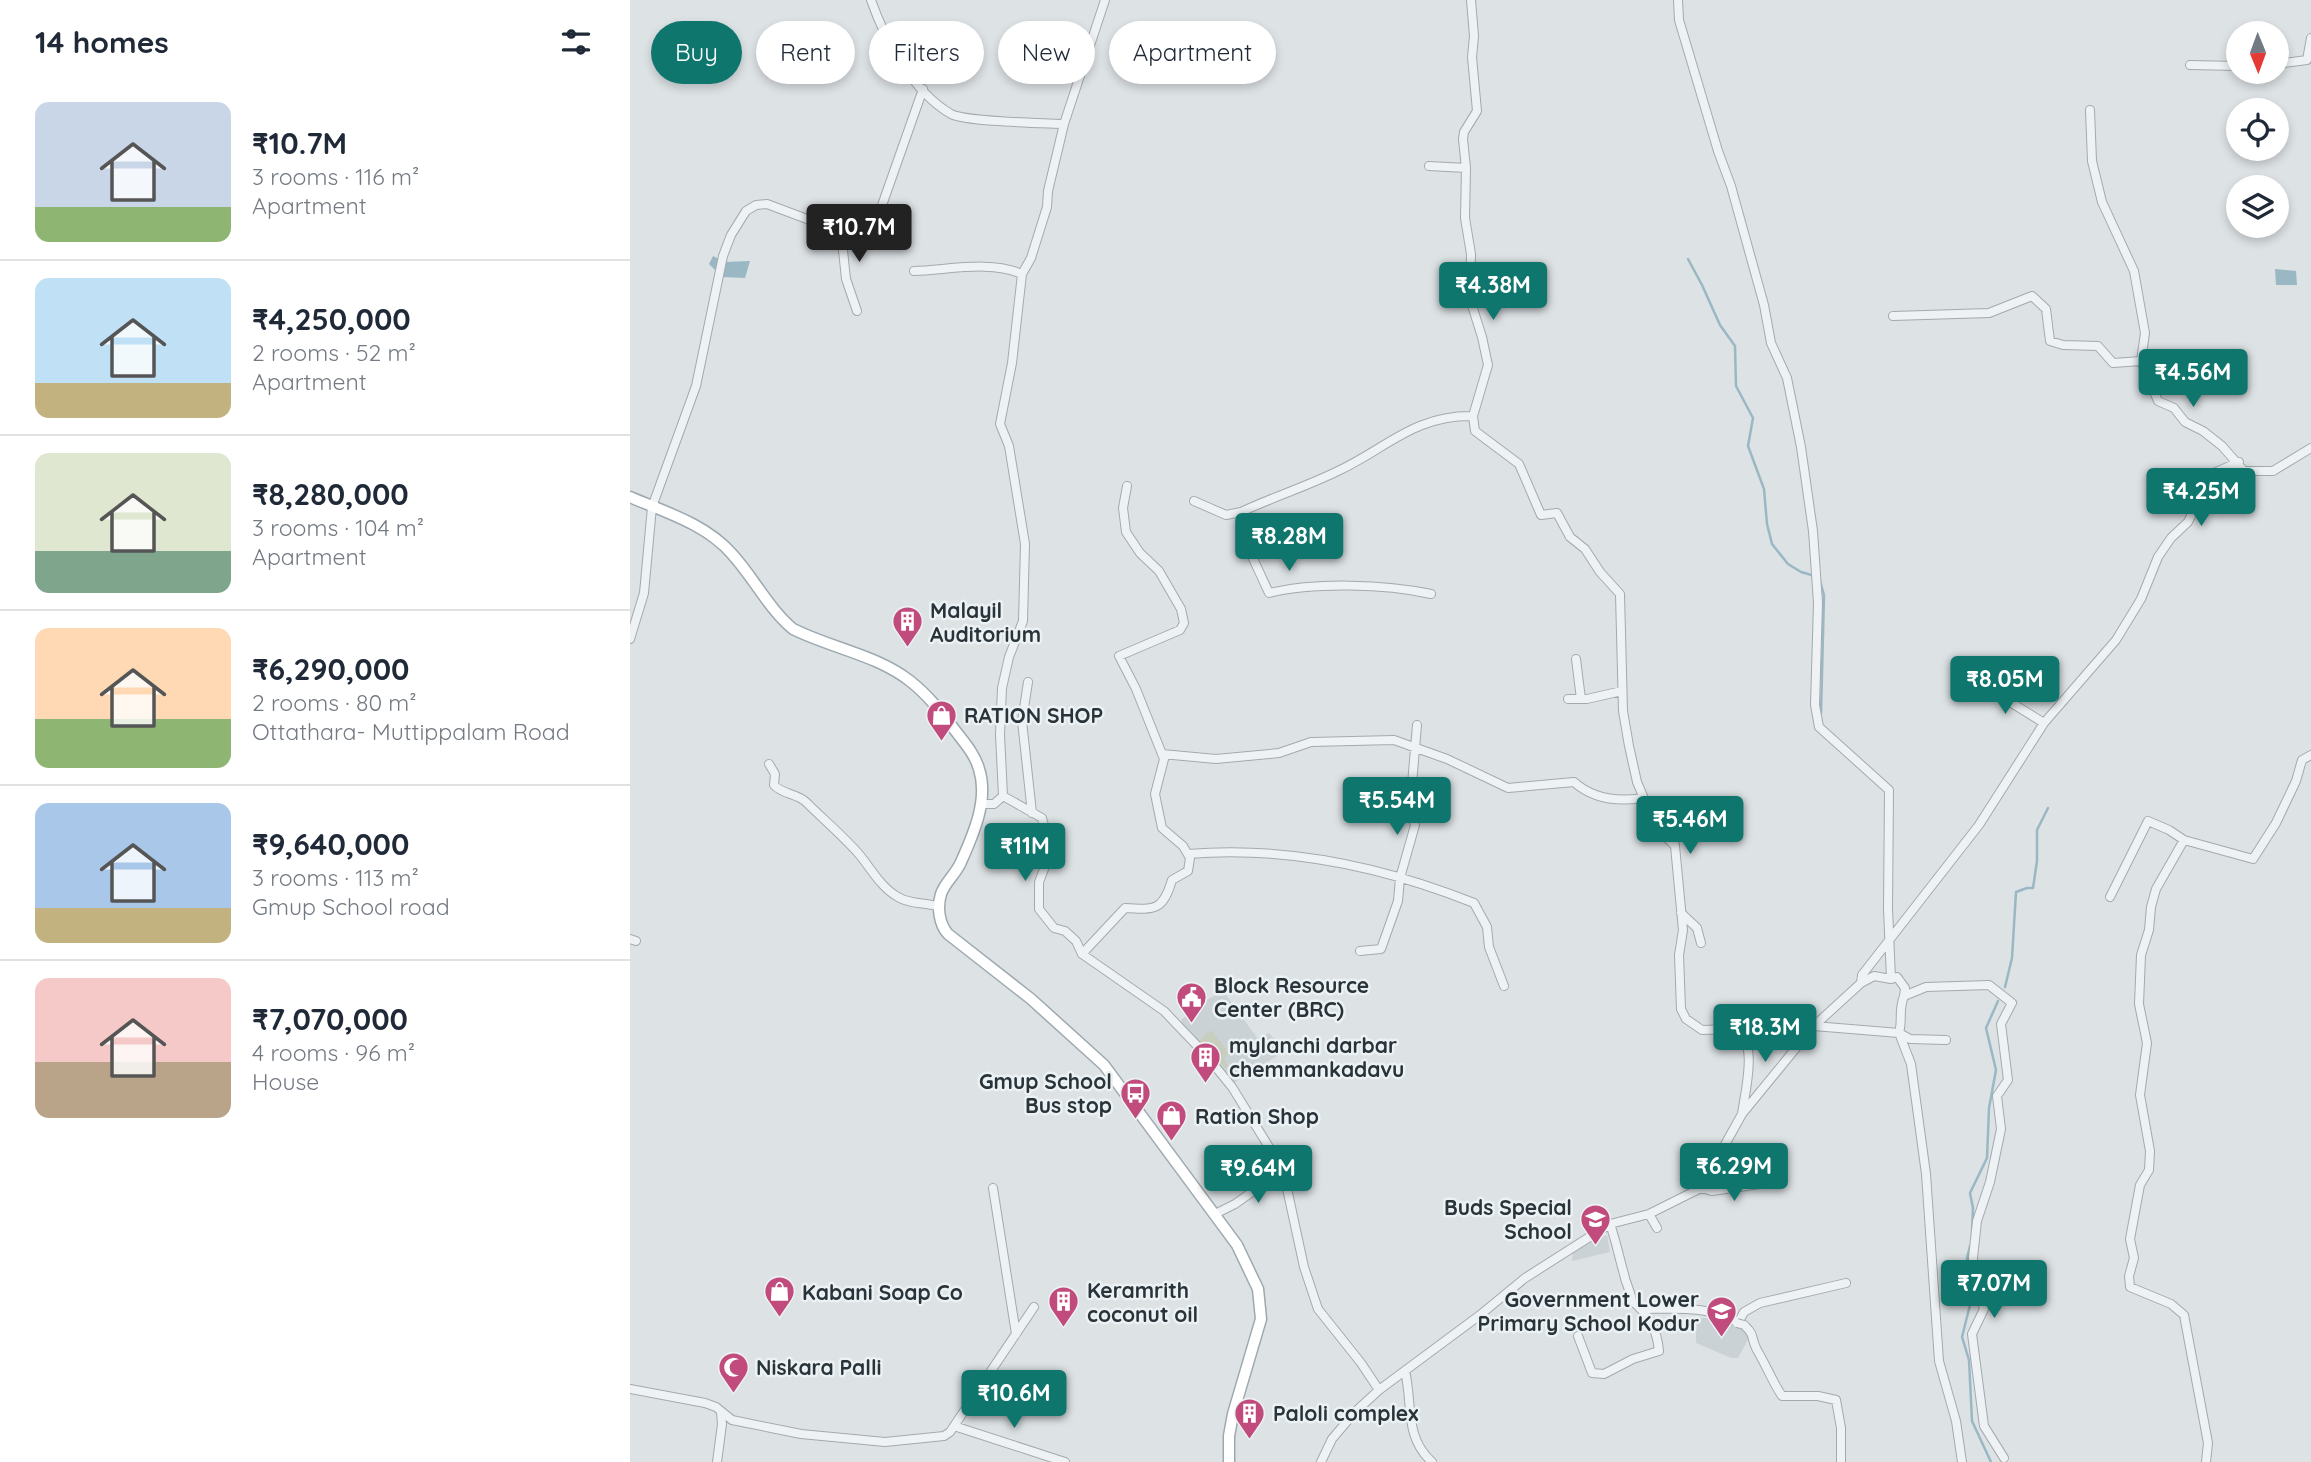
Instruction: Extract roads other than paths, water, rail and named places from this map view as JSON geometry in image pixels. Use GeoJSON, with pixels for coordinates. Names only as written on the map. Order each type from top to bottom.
{"type":"FeatureCollection","features":[{"type":"Feature","properties":{"kind":"main road"},"geometry":{"type":"LineString","coordinates":[[630,497],[707,530],[732,554],[782,620],[793,629],[883,666],[909,681],[935,705],[972,753],[982,783],[981,804],[960,867],[942,892],[940,921],[948,934],[1031,999],[1104,1065],[1237,1245],[1258,1289],[1261,1319],[1233,1414],[1229,1436],[1229,1462]]}},
{"type":"Feature","properties":{"kind":"street"},"geometry":{"type":"LineString","coordinates":[[872,0],[879,23],[912,79],[953,115],[1065,124]]}},
{"type":"Feature","properties":{"kind":"street"},"geometry":{"type":"LineString","coordinates":[[1003,796],[1000,735],[1002,688],[1023,621],[1026,544],[1009,446],[1000,424],[1012,363],[1022,274],[1031,258],[1047,207],[1048,191],[1065,124],[1105,0]]}},
{"type":"Feature","properties":{"kind":"street"},"geometry":{"type":"LineString","coordinates":[[1471,0],[1477,111],[1464,132],[1465,218],[1471,254],[1471,299],[1488,365],[1472,416],[1475,431],[1519,464],[1541,516],[1557,513],[1570,537],[1585,549],[1620,594],[1622,691],[1629,746],[1643,799],[1648,808],[1652,832],[1667,838],[1675,846]]}},
{"type":"Feature","properties":{"kind":"street"},"geometry":{"type":"LineString","coordinates":[[1678,0],[1679,20],[1731,186],[1764,305],[1771,343],[1787,378],[1801,447],[1813,531],[1818,603],[1815,705],[1819,727],[1889,790],[1888,941],[1891,979]]}},
{"type":"Feature","properties":{"kind":"street"},"geometry":{"type":"LineString","coordinates":[[2289,62],[2307,60],[2311,38]]}},
{"type":"Feature","properties":{"kind":"street"},"geometry":{"type":"LineString","coordinates":[[2190,65],[2226,65]]}},
{"type":"Feature","properties":{"kind":"street"},"geometry":{"type":"LineString","coordinates":[[630,639],[644,593],[652,507],[696,386],[723,256],[732,235],[746,211],[756,205],[767,204],[815,222],[858,221],[880,211],[923,89]]}},
{"type":"Feature","properties":{"kind":"street"},"geometry":{"type":"LineString","coordinates":[[2090,110],[2092,161],[2102,202],[2134,271],[2145,333],[2141,361],[2158,401],[2174,408],[2185,422],[2203,431],[2239,462],[2244,471],[2273,471],[2311,448]]}},
{"type":"Feature","properties":{"kind":"street"},"geometry":{"type":"LineString","coordinates":[[1429,166],[1466,168]]}},
{"type":"Feature","properties":{"kind":"street"},"geometry":{"type":"LineString","coordinates":[[840,222],[846,279],[856,311]]}},
{"type":"Feature","properties":{"kind":"street"},"geometry":{"type":"LineString","coordinates":[[914,271],[981,268],[1011,269],[1022,274]]}},
{"type":"Feature","properties":{"kind":"street"},"geometry":{"type":"LineString","coordinates":[[1893,316],[1989,313],[2032,296],[2046,309],[2050,341],[2063,345],[2098,346],[2113,363],[2141,361]]}},
{"type":"Feature","properties":{"kind":"street"},"geometry":{"type":"LineString","coordinates":[[1194,501],[1226,515],[1241,512],[1341,470],[1403,432],[1450,415],[1472,416]]}},
{"type":"Feature","properties":{"kind":"street"},"geometry":{"type":"LineString","coordinates":[[1861,983],[1861,975],[1979,825],[2044,723],[2116,640],[2149,581],[2158,557],[2171,538],[2188,522],[2216,472],[2239,462]]}},
{"type":"Feature","properties":{"kind":"street"},"geometry":{"type":"LineString","coordinates":[[1082,954],[1125,908],[1147,910],[1163,903],[1172,880],[1188,871],[1190,858],[1183,846],[1162,828],[1155,794],[1164,759],[1136,689],[1119,656],[1180,630],[1184,623],[1181,609],[1159,571],[1140,553],[1126,532],[1123,508],[1127,486]]}},
{"type":"Feature","properties":{"kind":"street"},"geometry":{"type":"LineString","coordinates":[[1241,512],[1250,552],[1269,593],[1293,587],[1337,587],[1412,590],[1431,594]]}},
{"type":"Feature","properties":{"kind":"street"},"geometry":{"type":"LineString","coordinates":[[1576,659],[1581,699]]}},
{"type":"Feature","properties":{"kind":"street"},"geometry":{"type":"LineString","coordinates":[[1028,682],[1022,721],[1032,813]]}},
{"type":"Feature","properties":{"kind":"street"},"geometry":{"type":"LineString","coordinates":[[1981,684],[2044,723]]}},
{"type":"Feature","properties":{"kind":"street"},"geometry":{"type":"LineString","coordinates":[[1568,699],[1622,691]]}},
{"type":"Feature","properties":{"kind":"street"},"geometry":{"type":"LineString","coordinates":[[1360,951],[1381,948],[1398,901],[1400,878],[1415,825],[1410,808],[1417,725]]}},
{"type":"Feature","properties":{"kind":"street"},"geometry":{"type":"LineString","coordinates":[[1162,754],[1216,758],[1279,753],[1311,742],[1394,740],[1447,759],[1508,788],[1574,782],[1600,798],[1643,799]]}},
{"type":"Feature","properties":{"kind":"street"},"geometry":{"type":"LineString","coordinates":[[2110,897],[2148,821],[2184,840],[2253,859],[2276,823],[2296,781],[2302,760],[2311,755]]}},
{"type":"Feature","properties":{"kind":"street"},"geometry":{"type":"LineString","coordinates":[[769,764],[775,774],[774,785],[780,791],[802,798],[857,852],[884,887],[899,898],[914,904],[940,907]]}},
{"type":"Feature","properties":{"kind":"street"},"geometry":{"type":"LineString","coordinates":[[981,804],[994,804],[1003,796]]}},
{"type":"Feature","properties":{"kind":"street"},"geometry":{"type":"LineString","coordinates":[[1003,796],[1042,818],[1051,851],[1039,882],[1039,909],[1054,928],[1065,931],[1076,941],[1082,954],[1164,1011],[1232,1087],[1283,1170],[1304,1267],[1318,1309],[1362,1363],[1379,1390]]}},
{"type":"Feature","properties":{"kind":"street"},"geometry":{"type":"LineString","coordinates":[[1737,817],[1675,820],[1671,826],[1682,930],[1679,955],[1681,1009],[1686,1019],[1702,1031],[1735,1029],[1748,1043],[1742,1114]]}},
{"type":"Feature","properties":{"kind":"street"},"geometry":{"type":"LineString","coordinates":[[2184,840],[2156,888],[2149,930],[2141,956],[2139,1004],[2147,1043],[2140,1095],[2150,1151],[2149,1170],[2140,1185],[2134,1214],[2130,1239],[2134,1258],[2129,1276],[2130,1287],[2171,1304],[2184,1315],[2208,1443],[2206,1462]]}},
{"type":"Feature","properties":{"kind":"street"},"geometry":{"type":"LineString","coordinates":[[1188,854],[1223,851],[1293,856],[1380,871],[1474,903],[1487,927],[1489,947],[1503,986]]}},
{"type":"Feature","properties":{"kind":"street"},"geometry":{"type":"LineString","coordinates":[[1681,913],[1697,928],[1701,943]]}},
{"type":"Feature","properties":{"kind":"street"},"geometry":{"type":"LineString","coordinates":[[1321,1462],[1341,1427],[1379,1390],[1525,1278],[1610,1224],[1649,1214],[1701,1188],[1742,1114],[1814,1026],[1861,983],[1874,976],[1891,979],[1897,977],[1905,988],[1899,1015],[1899,1033],[1911,1064],[1926,1174],[1939,1361],[1956,1421],[1962,1462]]}},
{"type":"Feature","properties":{"kind":"street"},"geometry":{"type":"LineString","coordinates":[[1904,996],[1926,987],[1989,985],[2012,1003],[2001,1024],[2008,1080],[1997,1096],[2001,1129],[1990,1182],[1977,1221],[1973,1258],[1974,1274],[1984,1309],[1972,1334],[1984,1426],[2004,1458]]}},
{"type":"Feature","properties":{"kind":"street"},"geometry":{"type":"LineString","coordinates":[[1814,1026],[1899,1033],[1910,1039],[1946,1040]]}},
{"type":"Feature","properties":{"kind":"street"},"geometry":{"type":"LineString","coordinates":[[1215,1214],[1235,1204],[1283,1170]]}},
{"type":"Feature","properties":{"kind":"street"},"geometry":{"type":"LineString","coordinates":[[1712,1191],[1736,1171]]}},
{"type":"Feature","properties":{"kind":"street"},"geometry":{"type":"LineString","coordinates":[[1701,1188],[1712,1191],[1766,1183]]}},
{"type":"Feature","properties":{"kind":"street"},"geometry":{"type":"LineString","coordinates":[[993,1188],[1016,1334]]}},
{"type":"Feature","properties":{"kind":"street"},"geometry":{"type":"LineString","coordinates":[[1649,1214],[1657,1228]]}},
{"type":"Feature","properties":{"kind":"street"},"geometry":{"type":"LineString","coordinates":[[1578,1336],[1592,1373],[1604,1374],[1633,1359],[1660,1351],[1658,1333],[1642,1309],[1632,1301],[1610,1224]]}},
{"type":"Feature","properties":{"kind":"street"},"geometry":{"type":"LineString","coordinates":[[1739,1323],[1744,1312],[1760,1303],[1846,1283]]}},
{"type":"Feature","properties":{"kind":"street"},"geometry":{"type":"LineString","coordinates":[[630,1389],[705,1402],[732,1420],[801,1434],[885,1442],[944,1436],[954,1426],[1034,1307]]}},
{"type":"Feature","properties":{"kind":"street"},"geometry":{"type":"LineString","coordinates":[[1642,1309],[1681,1308],[1728,1317],[1754,1334],[1757,1349],[1782,1396],[1818,1396],[1836,1400],[1841,1428],[1841,1462]]}},
{"type":"Feature","properties":{"kind":"street"},"geometry":{"type":"LineString","coordinates":[[1405,1371],[1410,1426],[1414,1437],[1432,1462]]}},
{"type":"Feature","properties":{"kind":"street"},"geometry":{"type":"LineString","coordinates":[[717,1462],[721,1413]]}},
{"type":"Feature","properties":{"kind":"street"},"geometry":{"type":"LineString","coordinates":[[954,1426],[1065,1462]]}},
{"type":"Feature","properties":{"kind":"water"},"geometry":{"type":"Polygon","coordinates":[[[713,256],[725,262],[750,261],[745,278],[722,277],[709,264],[713,256]]]}},
{"type":"Feature","properties":{"kind":"water"},"geometry":{"type":"Polygon","coordinates":[[[2275,269],[2296,271],[2297,285],[2276,285],[2275,269]]]}},
{"type":"Feature","properties":{"kind":"waterway"},"geometry":{"type":"LineString","coordinates":[[1688,259],[1720,325],[1735,346],[1736,386],[1753,418],[1748,446],[1764,489],[1772,544],[1788,564],[1815,576]]}},
{"type":"Feature","properties":{"kind":"waterway"},"geometry":{"type":"LineString","coordinates":[[1820,581],[1824,595],[1821,713]]}},
{"type":"Feature","properties":{"kind":"waterway"},"geometry":{"type":"LineString","coordinates":[[2005,987],[2012,958],[2016,892],[2033,888],[2037,861],[2037,830],[2048,808]]}},
{"type":"Feature","properties":{"kind":"waterway"},"geometry":{"type":"LineString","coordinates":[[1972,1233],[1973,1208],[1970,1193],[1987,1158],[1989,1108],[1996,1070],[1986,1028],[1998,1001]]}},
{"type":"Feature","properties":{"kind":"waterway"},"geometry":{"type":"LineString","coordinates":[[1970,1246],[1967,1258],[1968,1285],[1972,1297],[1962,1337],[1969,1360],[1972,1421],[1991,1462]]}},
{"type":"Feature","properties":{"kind":"place","name":"Malayil Auditorium"},"geometry":{"type":"Point","coordinates":[907,649]}},
{"type":"Feature","properties":{"kind":"place","name":"RATION SHOP"},"geometry":{"type":"Point","coordinates":[941,742]}},
{"type":"Feature","properties":{"kind":"place","name":"Block Resource Center (BRC)"},"geometry":{"type":"Point","coordinates":[1191,1024]}},
{"type":"Feature","properties":{"kind":"place","name":"mylanchi darbar chemmankadavu"},"geometry":{"type":"Point","coordinates":[1206,1084]}},
{"type":"Feature","properties":{"kind":"place","name":"Gmup School Bus stop"},"geometry":{"type":"Point","coordinates":[1135,1120]}},
{"type":"Feature","properties":{"kind":"place","name":"Ration Shop"},"geometry":{"type":"Point","coordinates":[1172,1143]}},
{"type":"Feature","properties":{"kind":"place","name":"Buds Special School"},"geometry":{"type":"Point","coordinates":[1595,1246]}},
{"type":"Feature","properties":{"kind":"place","name":"Kabani Soap Co"},"geometry":{"type":"Point","coordinates":[779,1319]}},
{"type":"Feature","properties":{"kind":"place","name":"Keramrith coconut oil"},"geometry":{"type":"Point","coordinates":[1064,1329]}},
{"type":"Feature","properties":{"kind":"place","name":"Government Lower Primary School Kodur"},"geometry":{"type":"Point","coordinates":[1722,1338]}},
{"type":"Feature","properties":{"kind":"place","name":"Niskara Palli"},"geometry":{"type":"Point","coordinates":[733,1394]}},
{"type":"Feature","properties":{"kind":"place","name":"Paloli complex"},"geometry":{"type":"Point","coordinates":[1250,1440]}}]}
